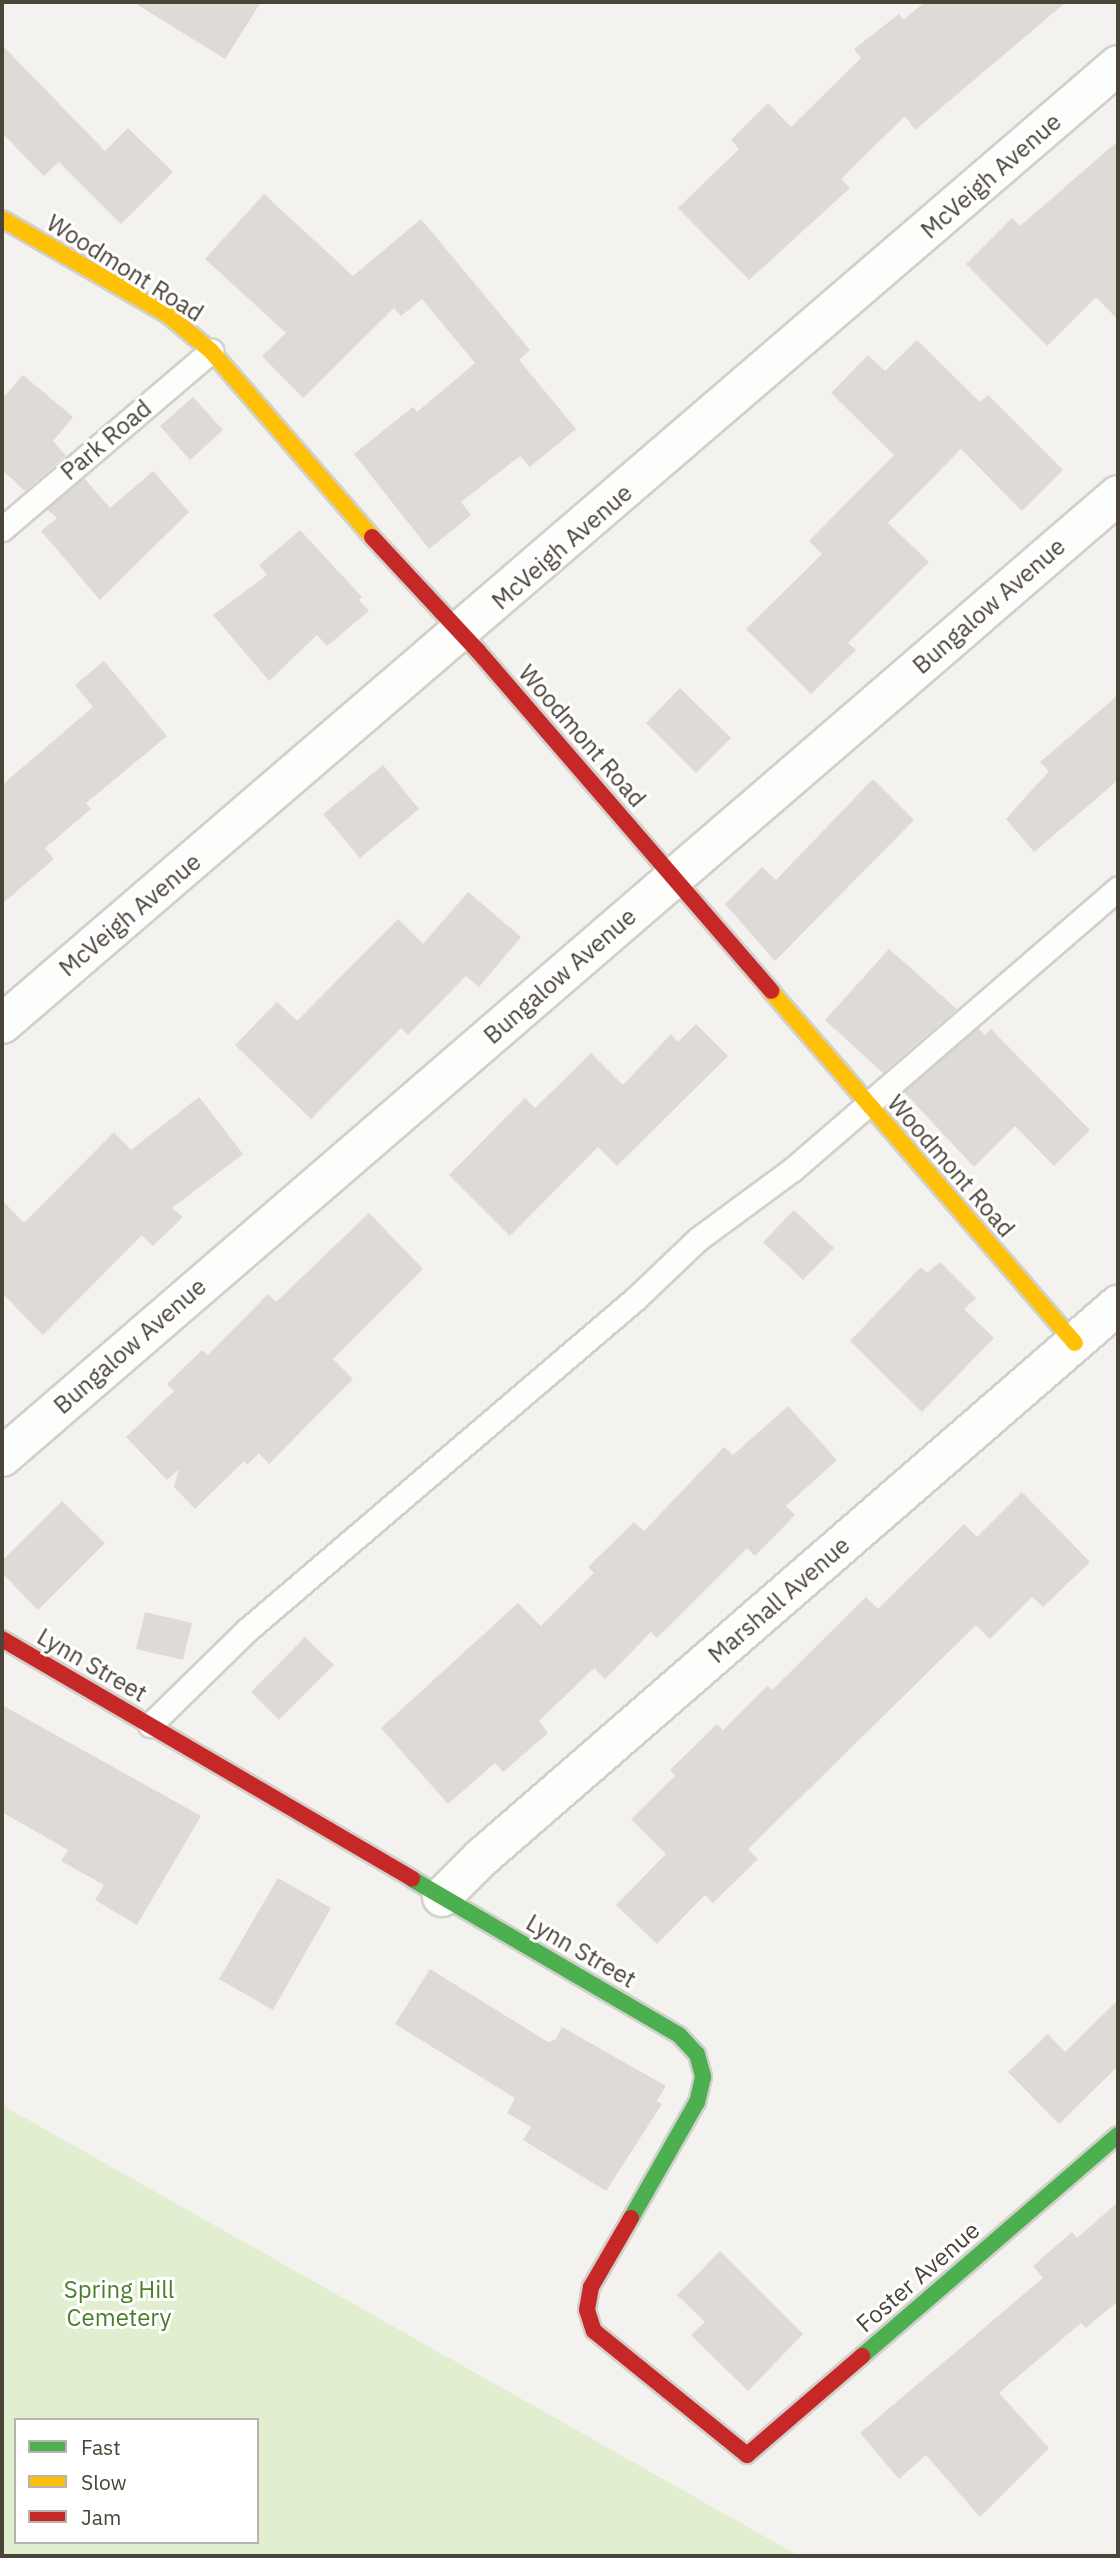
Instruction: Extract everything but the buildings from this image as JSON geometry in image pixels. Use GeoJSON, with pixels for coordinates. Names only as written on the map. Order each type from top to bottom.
{"type":"FeatureCollection","features":[{"type":"Feature","properties":{"kind":"street","name":"McVeigh Avenue"},"geometry":{"type":"LineString","coordinates":[[2,1024],[462,634],[1118,65]]}},
{"type":"Feature","properties":{"kind":"street","name":"Woodmont Road"},"geometry":{"type":"LineString","coordinates":[[2,219],[168,315],[211,351],[423,596],[462,634],[1074,1343]]}},
{"type":"Feature","properties":{"kind":"street","name":"Bungalow Avenue"},"geometry":{"type":"LineString","coordinates":[[2,1457],[1118,495]]}},
{"type":"Feature","properties":{"kind":"street","name":"Marshall Avenue"},"geometry":{"type":"LineString","coordinates":[[442,1897],[481,1858],[1118,1306]]}},
{"type":"Feature","properties":{"kind":"street","name":"Lynn Street"},"geometry":{"type":"LineString","coordinates":[[2,1639],[679,2035],[697,2054],[703,2077],[697,2102],[591,2287],[587,2310],[594,2331],[612,2350],[747,2455]]}},
{"type":"Feature","properties":{"kind":"street","name":"Foster Avenue"},"geometry":{"type":"LineString","coordinates":[[747,2455],[1118,2135]]}},
{"type":"Feature","properties":{"kind":"lane","name":"Park Road"},"geometry":{"type":"LineString","coordinates":[[2,529],[211,351]]}},
{"type":"Feature","properties":{"kind":"lane"},"geometry":{"type":"LineString","coordinates":[[150,1725],[247,1630],[635,1299],[698,1239],[869,1105],[1118,888]]}},
{"type":"Feature","properties":{"kind":"green space","name":"Spring Hill Cemetery"},"geometry":{"type":"Polygon","coordinates":[[[2,2105],[799,2556],[2,2556],[2,2105]]]}},
{"type":"Feature","properties":{"kind":"traffic: fast"},"geometry":{"type":"LineString","coordinates":[[412,1879],[679,2035],[697,2054],[703,2077],[697,2102],[631,2218]]}},
{"type":"Feature","properties":{"kind":"traffic: fast"},"geometry":{"type":"LineString","coordinates":[[862,2356],[1118,2135]]}},
{"type":"Feature","properties":{"kind":"traffic: slow"},"geometry":{"type":"LineString","coordinates":[[2,219],[168,315],[211,351],[372,537]]}},
{"type":"Feature","properties":{"kind":"traffic: slow"},"geometry":{"type":"LineString","coordinates":[[771,991],[1075,1343]]}},
{"type":"Feature","properties":{"kind":"traffic: jam"},"geometry":{"type":"LineString","coordinates":[[372,537],[478,651],[771,991]]}},
{"type":"Feature","properties":{"kind":"traffic: jam"},"geometry":{"type":"LineString","coordinates":[[2,1639],[412,1879]]}},
{"type":"Feature","properties":{"kind":"traffic: jam"},"geometry":{"type":"LineString","coordinates":[[631,2218],[591,2287],[587,2310],[594,2331],[747,2455],[862,2356]]}}]}
